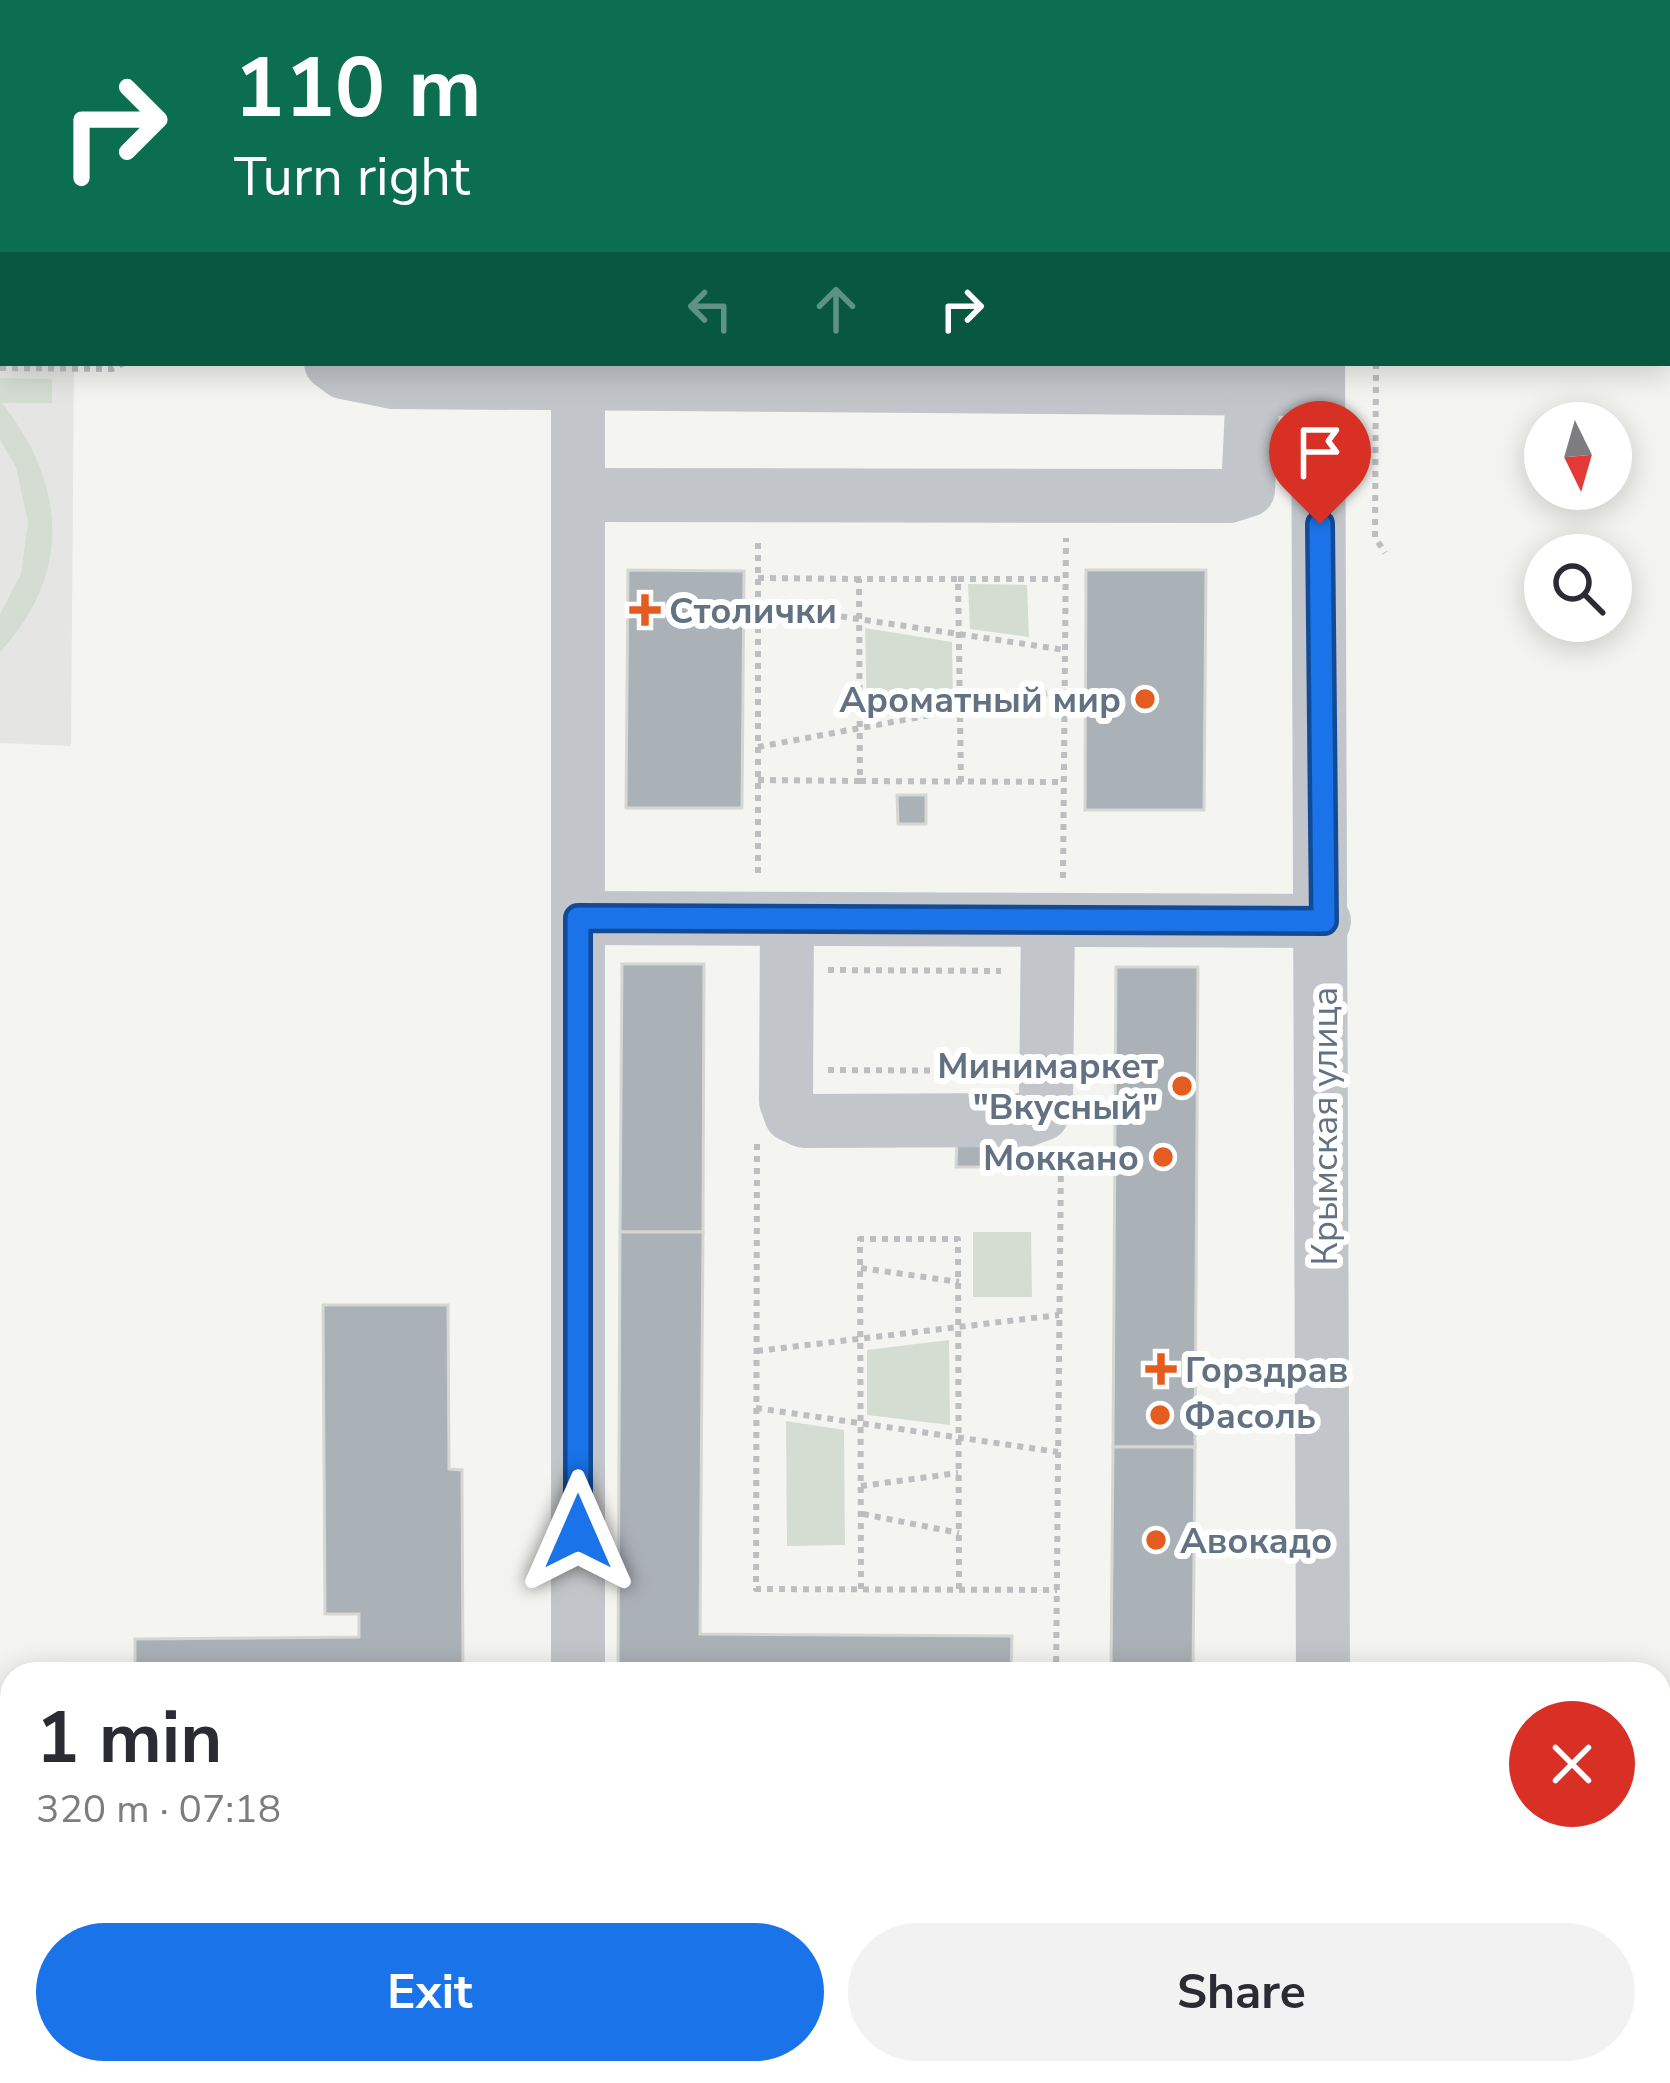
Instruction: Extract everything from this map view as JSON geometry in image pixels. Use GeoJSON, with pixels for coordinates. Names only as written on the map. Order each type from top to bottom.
{"type":"FeatureCollection","features":[{"type":"Feature","properties":{"kind":"street"},"geometry":{"type":"LineString","coordinates":[[335,366],[343,372],[393,382],[578,383],[872,374],[1253,388],[1318,376]]}},
{"type":"Feature","properties":{"kind":"street","name":"Крымская улица"},"geometry":{"type":"LineString","coordinates":[[1318,376],[1324,921],[1323,1662]]}},
{"type":"Feature","properties":{"kind":"street"},"geometry":{"type":"LineString","coordinates":[[578,383],[578,1662]]}},
{"type":"Feature","properties":{"kind":"street"},"geometry":{"type":"LineString","coordinates":[[578,495],[1229,496],[1248,490],[1253,388]]}},
{"type":"Feature","properties":{"kind":"street"},"geometry":{"type":"LineString","coordinates":[[578,918],[787,944],[1047,945],[1324,921]]}},
{"type":"Feature","properties":{"kind":"street"},"geometry":{"type":"LineString","coordinates":[[787,944],[791,1115],[804,1121],[1026,1120],[1042,1114],[1047,945]]}},
{"type":"Feature","properties":{"kind":"path"},"geometry":{"type":"LineString","coordinates":[[0,368],[118,366]]}},
{"type":"Feature","properties":{"kind":"path"},"geometry":{"type":"LineString","coordinates":[[1376,366],[1375,537],[1385,553]]}},
{"type":"Feature","properties":{"kind":"path"},"geometry":{"type":"LineString","coordinates":[[758,808],[758,574],[859,579],[1066,575],[1064,809]]}},
{"type":"Feature","properties":{"kind":"path"},"geometry":{"type":"LineString","coordinates":[[859,579],[860,781]]}},
{"type":"Feature","properties":{"kind":"path"},"geometry":{"type":"LineString","coordinates":[[958,579],[961,782]]}},
{"type":"Feature","properties":{"kind":"path"},"geometry":{"type":"LineString","coordinates":[[758,604],[1065,650]]}},
{"type":"Feature","properties":{"kind":"path"},"geometry":{"type":"LineString","coordinates":[[758,747],[1065,690]]}},
{"type":"Feature","properties":{"kind":"path"},"geometry":{"type":"LineString","coordinates":[[758,780],[1064,782]]}},
{"type":"Feature","properties":{"kind":"path"},"geometry":{"type":"LineString","coordinates":[[787,944],[1047,945]]}},
{"type":"Feature","properties":{"kind":"path"},"geometry":{"type":"LineString","coordinates":[[787,1070],[1046,1071]]}},
{"type":"Feature","properties":{"kind":"path"},"geometry":{"type":"LineString","coordinates":[[757,1190],[756,1589],[1057,1590]]}},
{"type":"Feature","properties":{"kind":"path"},"geometry":{"type":"LineString","coordinates":[[1056,1662],[1060,1191]]}},
{"type":"Feature","properties":{"kind":"path"},"geometry":{"type":"LineString","coordinates":[[861,1590],[860,1239],[958,1239],[959,1590]]}},
{"type":"Feature","properties":{"kind":"path"},"geometry":{"type":"LineString","coordinates":[[860,1268],[959,1282]]}},
{"type":"Feature","properties":{"kind":"path"},"geometry":{"type":"LineString","coordinates":[[757,1351],[1059,1315]]}},
{"type":"Feature","properties":{"kind":"path"},"geometry":{"type":"LineString","coordinates":[[756,1408],[1058,1451]]}},
{"type":"Feature","properties":{"kind":"path"},"geometry":{"type":"LineString","coordinates":[[861,1486],[959,1473]]}},
{"type":"Feature","properties":{"kind":"path"},"geometry":{"type":"LineString","coordinates":[[861,1514],[959,1533]]}},
{"type":"Feature","properties":{"kind":"shaded area"},"geometry":{"type":"Polygon","coordinates":[[[0,366],[74,366],[71,746],[0,743],[0,366]]]}},
{"type":"Feature","properties":{"kind":"shaded area"},"geometry":{"type":"Polygon","coordinates":[[[0,378],[52,379],[52,403],[2,403],[39,465],[52,528],[50,560],[40,591],[24,622],[0,652],[0,614],[21,574],[28,522],[16,467],[0,440],[0,378]]]}},
{"type":"Feature","properties":{"kind":"shaded area"},"geometry":{"type":"Polygon","coordinates":[[[968,584],[1027,585],[1029,637],[970,629],[968,584]]]}},
{"type":"Feature","properties":{"kind":"shaded area"},"geometry":{"type":"Polygon","coordinates":[[[865,628],[952,642],[953,704],[867,719],[865,628]]]}},
{"type":"Feature","properties":{"kind":"shaded area"},"geometry":{"type":"Polygon","coordinates":[[[973,1232],[1031,1232],[1032,1297],[973,1297],[973,1232]]]}},
{"type":"Feature","properties":{"kind":"shaded area"},"geometry":{"type":"Polygon","coordinates":[[[949,1340],[950,1425],[867,1415],[867,1350],[949,1340]]]}},
{"type":"Feature","properties":{"kind":"shaded area"},"geometry":{"type":"Polygon","coordinates":[[[786,1421],[844,1430],[845,1545],[787,1546],[786,1421]]]}},
{"type":"Feature","properties":{"kind":"building"},"geometry":{"type":"Polygon","coordinates":[[[628,570],[744,571],[742,808],[626,808],[628,570]]]}},
{"type":"Feature","properties":{"kind":"building"},"geometry":{"type":"Polygon","coordinates":[[[1086,570],[1206,570],[1204,810],[1085,810],[1086,570]]]}},
{"type":"Feature","properties":{"kind":"building"},"geometry":{"type":"Polygon","coordinates":[[[897,795],[926,795],[926,824],[898,824],[897,795]]]}},
{"type":"Feature","properties":{"kind":"building"},"geometry":{"type":"Polygon","coordinates":[[[622,964],[704,964],[703,1232],[620,1232],[622,964]]]}},
{"type":"Feature","properties":{"kind":"building"},"geometry":{"type":"Polygon","coordinates":[[[1116,967],[1198,967],[1195,1447],[1113,1447],[1116,967]]]}},
{"type":"Feature","properties":{"kind":"building"},"geometry":{"type":"Polygon","coordinates":[[[957,1140],[988,1140],[988,1167],[956,1167],[957,1140]]]}},
{"type":"Feature","properties":{"kind":"building"},"geometry":{"type":"Polygon","coordinates":[[[620,1232],[703,1232],[700,1634],[1012,1636],[1011,1662],[618,1662],[620,1232]]]}},
{"type":"Feature","properties":{"kind":"building"},"geometry":{"type":"Polygon","coordinates":[[[323,1305],[448,1305],[449,1469],[462,1470],[463,1662],[135,1662],[135,1639],[359,1637],[359,1614],[325,1614],[323,1305]]]}},
{"type":"Feature","properties":{"kind":"building"},"geometry":{"type":"Polygon","coordinates":[[[1113,1447],[1195,1447],[1193,1662],[1111,1662],[1113,1447]]]}},
{"type":"Feature","properties":{"kind":"place","name":"Столички"},"geometry":{"type":"Point","coordinates":[645,610]}},
{"type":"Feature","properties":{"kind":"place","name":"Ароматный мир"},"geometry":{"type":"Point","coordinates":[1145,699]}},
{"type":"Feature","properties":{"kind":"place","name":"Минимаркет \"Вкусный\""},"geometry":{"type":"Point","coordinates":[1182,1086]}},
{"type":"Feature","properties":{"kind":"place","name":"Моккано"},"geometry":{"type":"Point","coordinates":[1163,1157]}},
{"type":"Feature","properties":{"kind":"place","name":"Горздрав"},"geometry":{"type":"Point","coordinates":[1161,1369]}},
{"type":"Feature","properties":{"kind":"place","name":"Фасоль"},"geometry":{"type":"Point","coordinates":[1160,1415]}},
{"type":"Feature","properties":{"kind":"place","name":"Авокадо"},"geometry":{"type":"Point","coordinates":[1156,1540]}},
{"type":"Feature","properties":{"kind":"route"},"geometry":{"type":"LineString","coordinates":[[578,1532],[578,918],[1324,921],[1320,524]]}}]}
